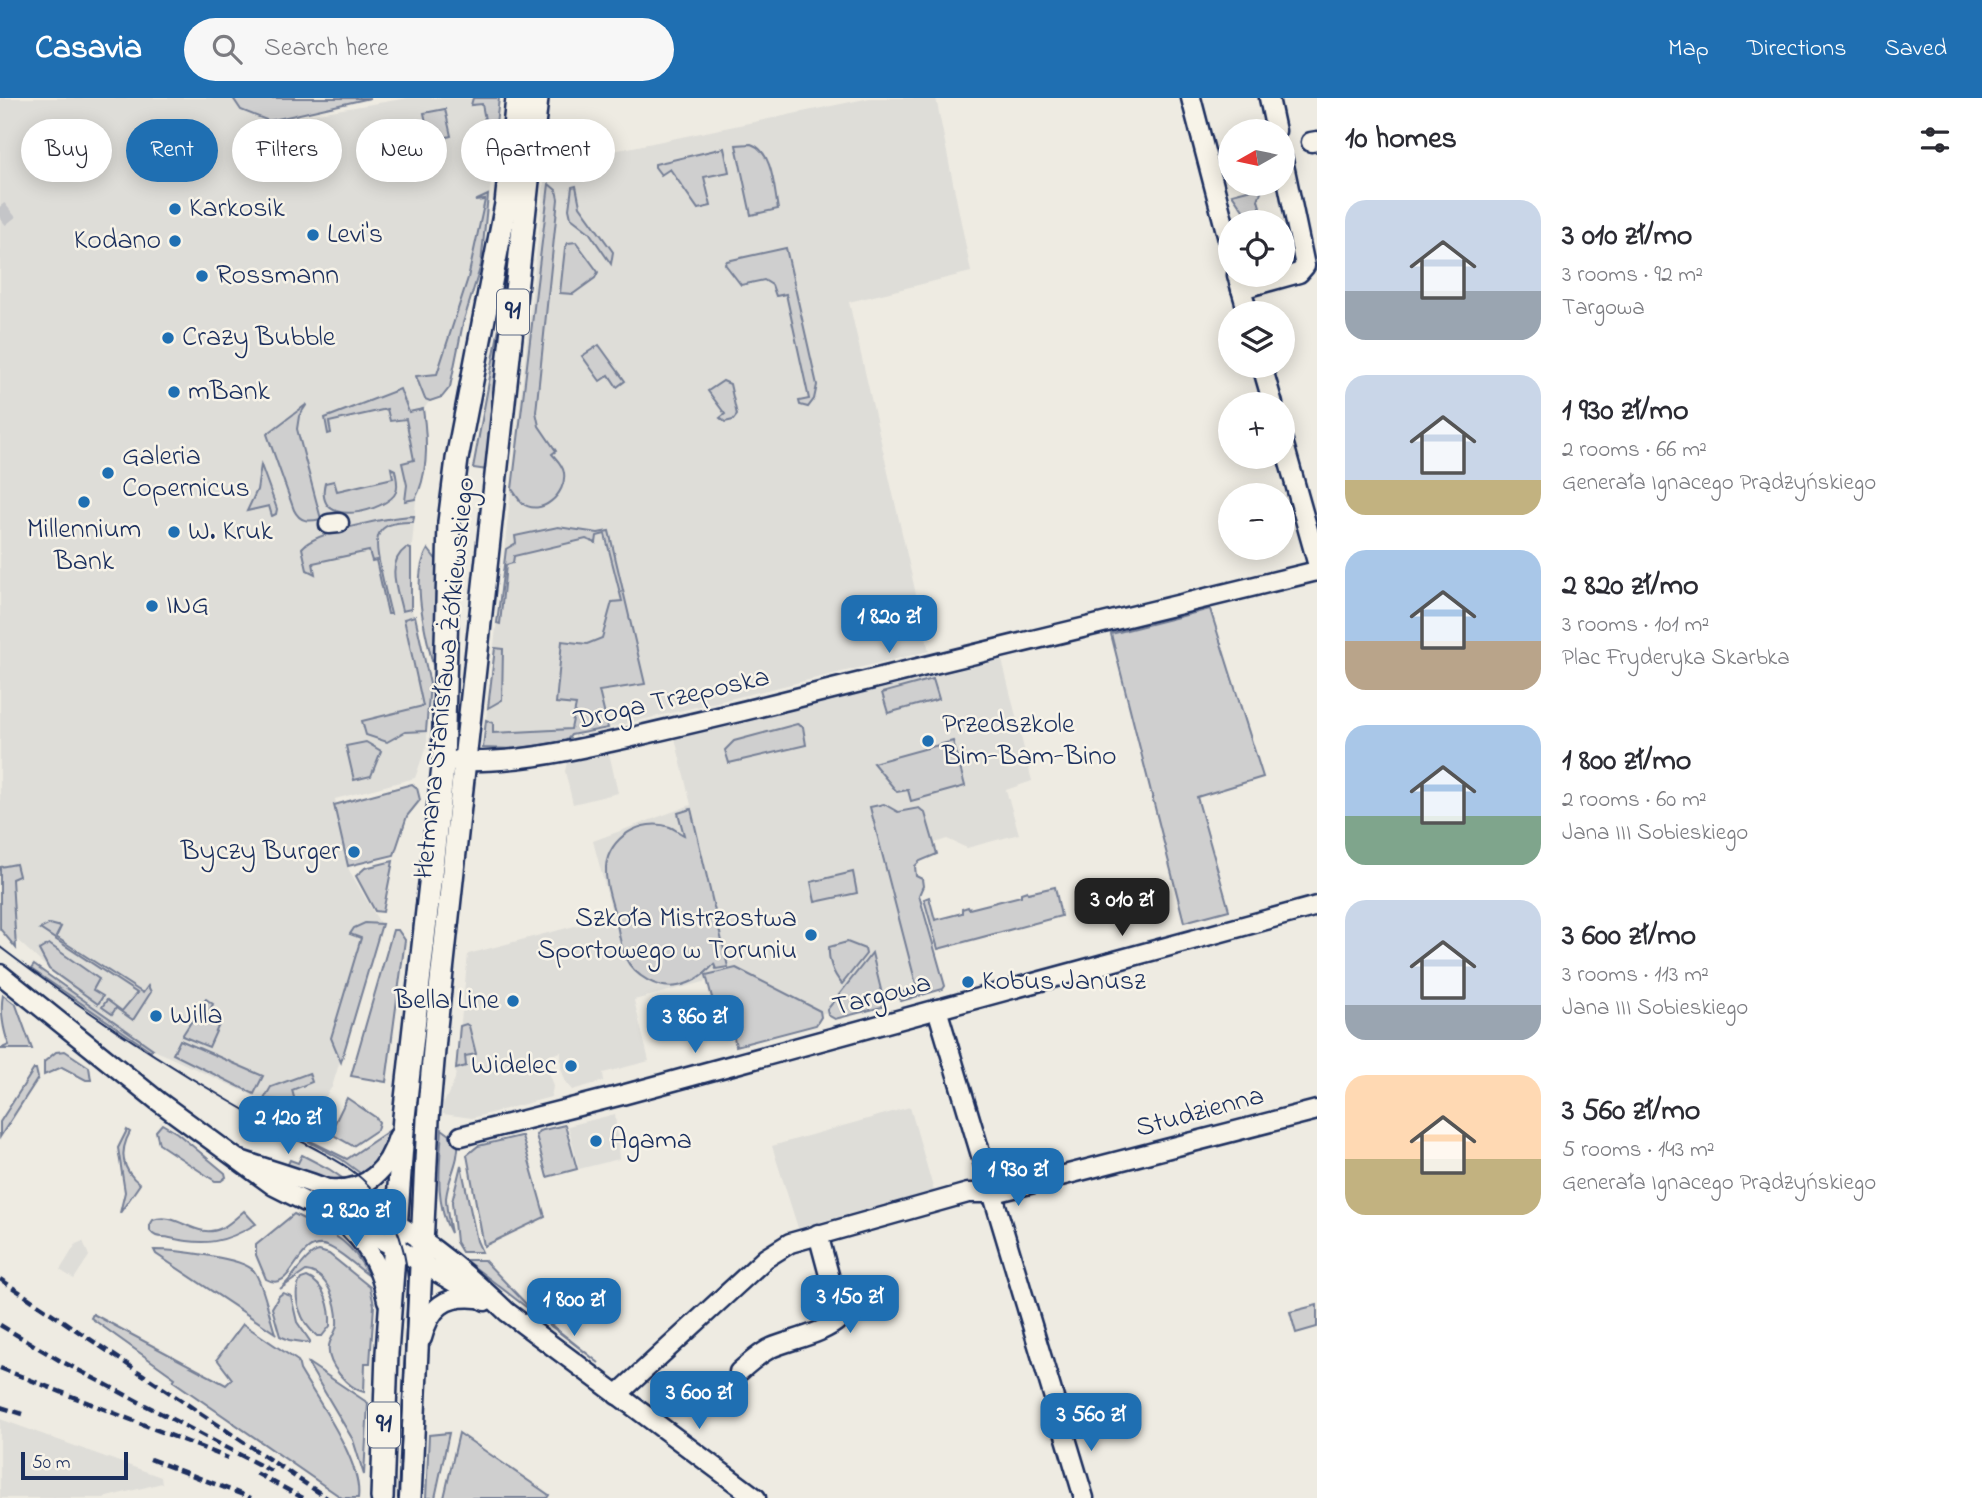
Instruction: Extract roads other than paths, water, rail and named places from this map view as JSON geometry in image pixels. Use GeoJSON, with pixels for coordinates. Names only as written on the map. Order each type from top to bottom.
{"type":"FeatureCollection","features":[{"type":"Feature","properties":{"kind":"main road","name":"Hetmana Stanisława Żółkiewskiego"},"geometry":{"type":"LineString","coordinates":[[417,1354],[428,1119],[447,928],[454,761],[449,522],[457,459],[504,215],[517,98]]}},
{"type":"Feature","properties":{"kind":"main road","name":"Hetmana Stanisława Żółkiewskiego"},"geometry":{"type":"LineString","coordinates":[[382,1498],[387,1353],[404,1117],[426,924],[454,761],[537,98]]}},
{"type":"Feature","properties":{"kind":"main road","name":"91"},"geometry":{"type":"LineString","coordinates":[[410,1498],[417,1354]]}},
{"type":"Feature","properties":{"kind":"street"},"geometry":{"type":"LineString","coordinates":[[1191,98],[1220,210]]}},
{"type":"Feature","properties":{"kind":"street"},"geometry":{"type":"LineString","coordinates":[[1269,98],[1273,119]]}},
{"type":"Feature","properties":{"kind":"street"},"geometry":{"type":"LineString","coordinates":[[1295,218],[1305,266],[1299,274],[1295,275]]}},
{"type":"Feature","properties":{"kind":"street"},"geometry":{"type":"LineString","coordinates":[[1291,469],[1317,562]]}},
{"type":"Feature","properties":{"kind":"street","name":"Droga Trzeposka"},"geometry":{"type":"LineString","coordinates":[[454,761],[553,755],[1317,571]]}},
{"type":"Feature","properties":{"kind":"street","name":"Targowa"},"geometry":{"type":"LineString","coordinates":[[461,1136],[622,1095],[1317,906]]}},
{"type":"Feature","properties":{"kind":"street"},"geometry":{"type":"LineString","coordinates":[[426,924],[447,928]]}},
{"type":"Feature","properties":{"kind":"street"},"geometry":{"type":"LineString","coordinates":[[0,974],[158,1101],[274,1186],[395,1247],[478,1298],[507,1312]]}},
{"type":"Feature","properties":{"kind":"street"},"geometry":{"type":"LineString","coordinates":[[937,1009],[1084,1498]]}},
{"type":"Feature","properties":{"kind":"street","name":"Studzienna"},"geometry":{"type":"LineString","coordinates":[[617,1395],[766,1258],[790,1244],[968,1193],[994,1193],[1317,1110]]}},
{"type":"Feature","properties":{"kind":"street"},"geometry":{"type":"LineString","coordinates":[[323,1188],[354,1188],[367,1183],[378,1174],[392,1154],[404,1117]]}},
{"type":"Feature","properties":{"kind":"street"},"geometry":{"type":"LineString","coordinates":[[240,1160],[323,1188],[370,1209],[423,1240],[480,1286],[507,1312],[756,1498]]}},
{"type":"Feature","properties":{"kind":"street"},"geometry":{"type":"LineString","coordinates":[[334,1217],[353,1232],[372,1254],[383,1282],[389,1329]]}},
{"type":"Feature","properties":{"kind":"street"},"geometry":{"type":"LineString","coordinates":[[739,1372],[771,1348],[830,1326],[839,1319],[818,1234]]}},
{"type":"Feature","properties":{"kind":"street"},"geometry":{"type":"LineString","coordinates":[[417,1354],[426,1322],[432,1312],[452,1300],[478,1298]]}},
{"type":"Feature","properties":{"kind":"tunnel"},"geometry":{"type":"LineString","coordinates":[[0,218],[10,210]]}},
{"type":"Feature","properties":{"kind":"tram line"},"geometry":{"type":"LineString","coordinates":[[0,947],[167,1064],[349,1168],[384,1205],[401,1240],[408,1280],[399,1498]]}},
{"type":"Feature","properties":{"kind":"railway"},"geometry":{"type":"LineString","coordinates":[[0,1279],[327,1498]]}},
{"type":"Feature","properties":{"kind":"railway"},"geometry":{"type":"LineString","coordinates":[[0,1325],[59,1360],[271,1471]]}},
{"type":"Feature","properties":{"kind":"railway"},"geometry":{"type":"LineString","coordinates":[[0,1368],[228,1458]]}},
{"type":"Feature","properties":{"kind":"railway"},"geometry":{"type":"LineString","coordinates":[[0,1407],[23,1414]]}},
{"type":"Feature","properties":{"kind":"railway"},"geometry":{"type":"LineString","coordinates":[[150,1459],[251,1498]]}},
{"type":"Feature","properties":{"kind":"railway"},"geometry":{"type":"LineString","coordinates":[[256,1473],[303,1498]]}},
{"type":"Feature","properties":{"kind":"place","name":"Karkosik"},"geometry":{"type":"Point","coordinates":[175,209]}},
{"type":"Feature","properties":{"kind":"place","name":"Levi's"},"geometry":{"type":"Point","coordinates":[313,235]}},
{"type":"Feature","properties":{"kind":"place","name":"Kodano"},"geometry":{"type":"Point","coordinates":[175,241]}},
{"type":"Feature","properties":{"kind":"place","name":"Rossmann"},"geometry":{"type":"Point","coordinates":[202,276]}},
{"type":"Feature","properties":{"kind":"place","name":"Crazy Bubble"},"geometry":{"type":"Point","coordinates":[168,338]}},
{"type":"Feature","properties":{"kind":"place","name":"mBank"},"geometry":{"type":"Point","coordinates":[174,392]}},
{"type":"Feature","properties":{"kind":"place","name":"Galeria Copernicus"},"geometry":{"type":"Point","coordinates":[108,473]}},
{"type":"Feature","properties":{"kind":"place","name":"Millennium Bank"},"geometry":{"type":"Point","coordinates":[84,502]}},
{"type":"Feature","properties":{"kind":"place","name":"W. Kruk"},"geometry":{"type":"Point","coordinates":[174,532]}},
{"type":"Feature","properties":{"kind":"place","name":"ING"},"geometry":{"type":"Point","coordinates":[152,606]}},
{"type":"Feature","properties":{"kind":"place","name":"Przedszkole Bim-Bam-Bino"},"geometry":{"type":"Point","coordinates":[928,741]}},
{"type":"Feature","properties":{"kind":"place","name":"Byczy Burger"},"geometry":{"type":"Point","coordinates":[354,852]}},
{"type":"Feature","properties":{"kind":"place","name":"Szkoła Mistrzostwa Sportowego w Toruniu"},"geometry":{"type":"Point","coordinates":[811,935]}},
{"type":"Feature","properties":{"kind":"place","name":"Kobus Janusz"},"geometry":{"type":"Point","coordinates":[968,982]}},
{"type":"Feature","properties":{"kind":"place","name":"Bella Line"},"geometry":{"type":"Point","coordinates":[513,1001]}},
{"type":"Feature","properties":{"kind":"place","name":"Willa"},"geometry":{"type":"Point","coordinates":[156,1016]}},
{"type":"Feature","properties":{"kind":"place","name":"Widelec"},"geometry":{"type":"Point","coordinates":[571,1066]}},
{"type":"Feature","properties":{"kind":"place","name":"Agama"},"geometry":{"type":"Point","coordinates":[596,1141]}}]}
